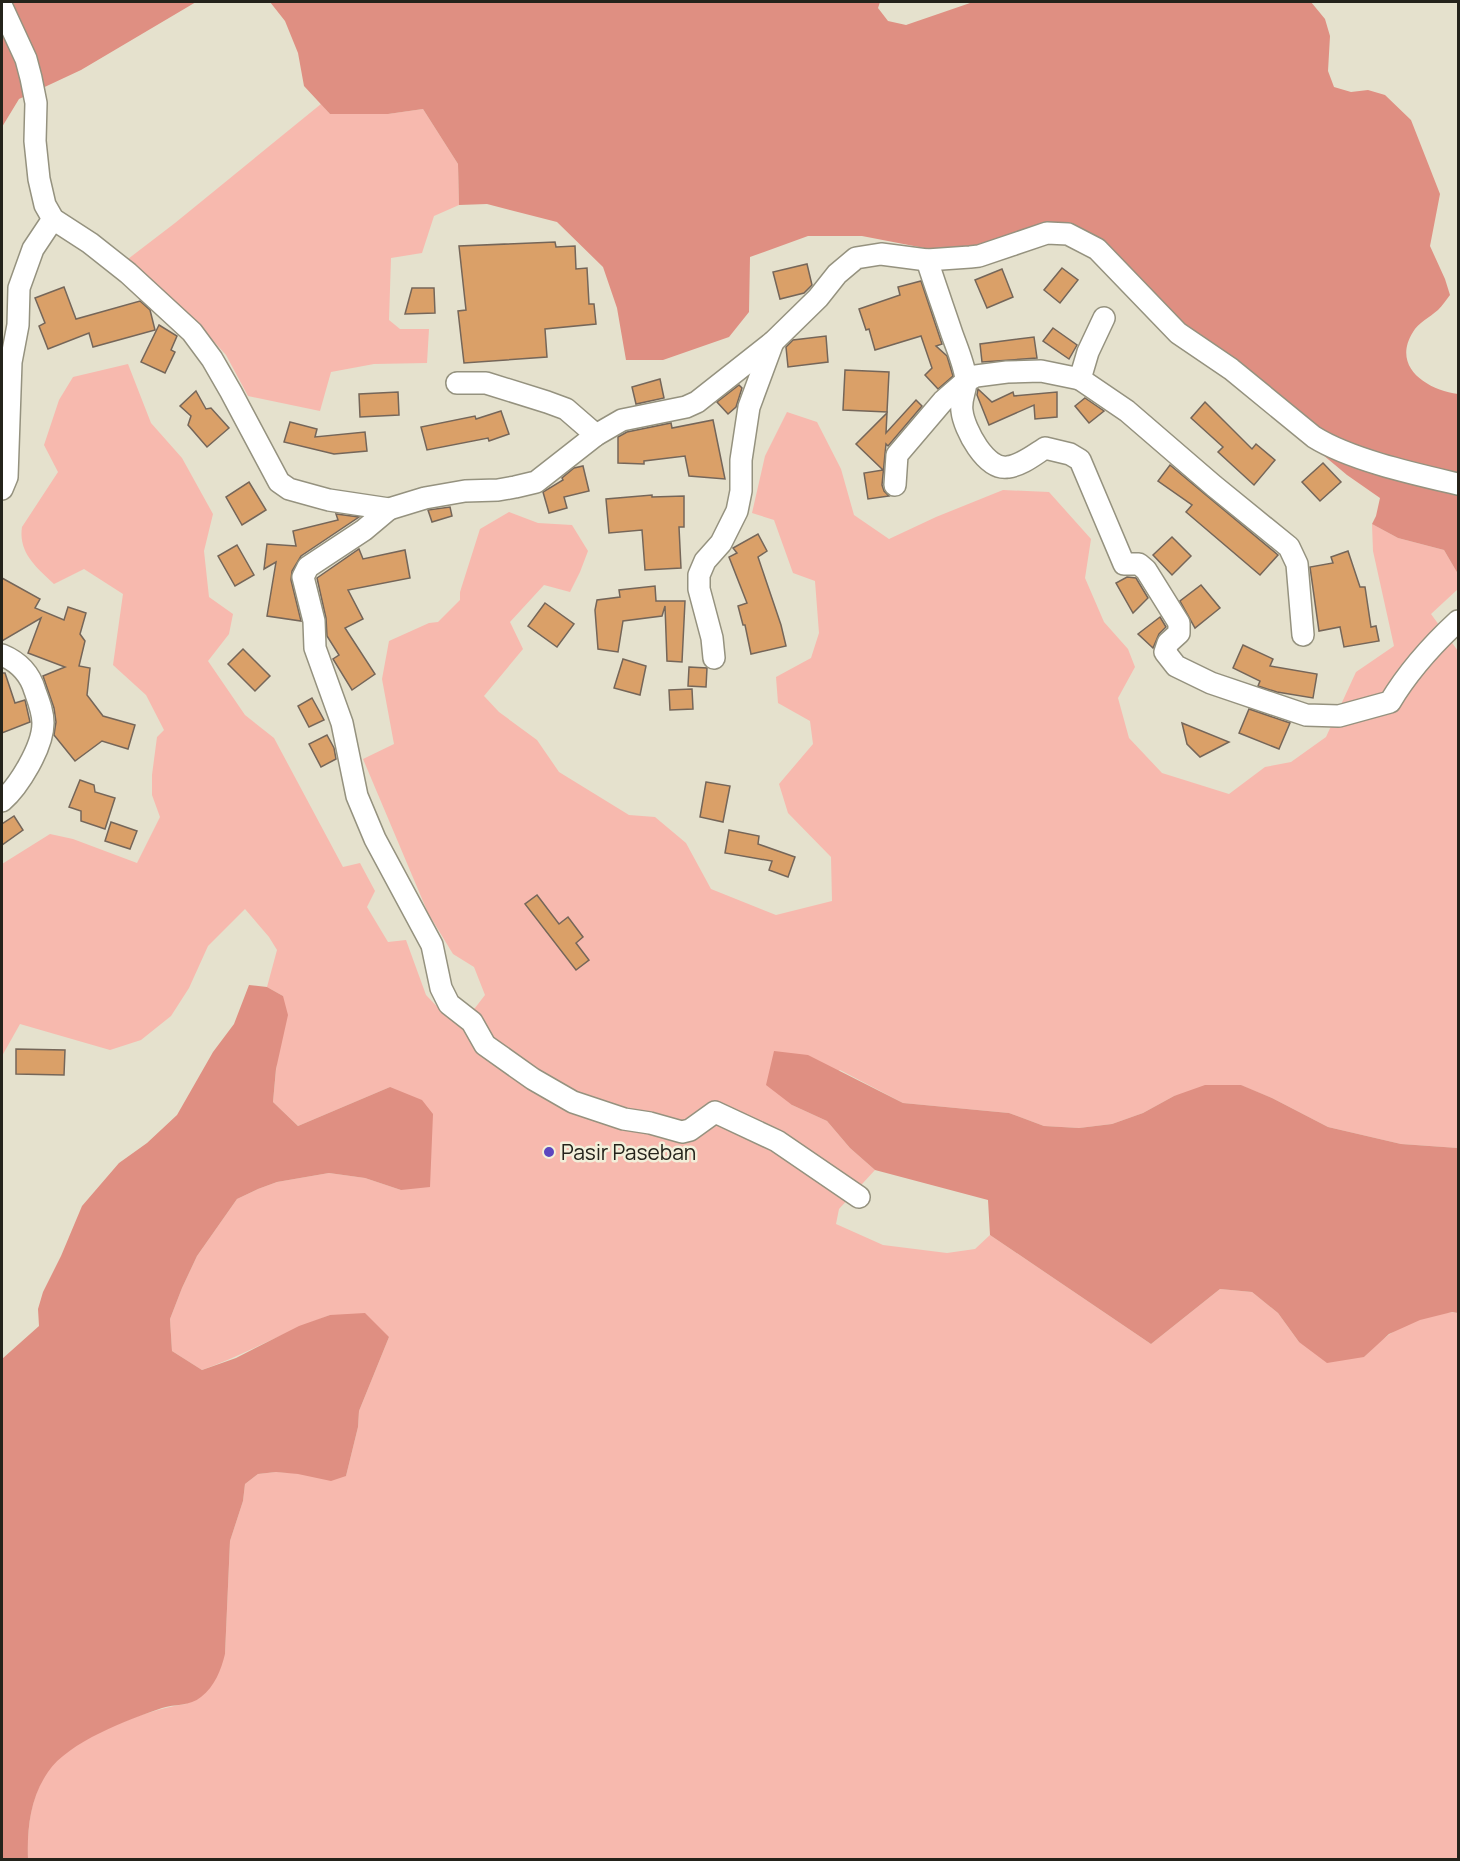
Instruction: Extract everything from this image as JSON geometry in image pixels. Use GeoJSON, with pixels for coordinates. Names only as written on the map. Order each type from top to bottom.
{"type":"FeatureCollection","features":[{"type":"Feature","properties":{"kind":"street"},"geometry":{"type":"LineString","coordinates":[[2,7],[26,59],[31,78],[36,103],[35,141],[39,179],[45,205],[53,219],[90,243],[128,273],[192,332],[212,359],[279,482],[289,489],[329,500],[389,509]]}},
{"type":"Feature","properties":{"kind":"street"},"geometry":{"type":"LineString","coordinates":[[2,489],[7,477],[11,362],[18,325],[10,293],[33,249],[53,219]]}},
{"type":"Feature","properties":{"kind":"street"},"geometry":{"type":"LineString","coordinates":[[859,1197],[777,1141],[715,1112],[690,1130],[682,1132],[650,1123],[614,1117],[573,1102],[507,1063],[485,1045],[472,1022],[449,1004],[441,988],[432,945],[375,839],[357,796],[342,723],[315,648],[314,621],[303,577],[308,567],[364,530],[389,509],[425,498],[465,491],[498,490],[536,482],[596,435],[622,420],[686,407],[697,402],[773,342],[818,298],[837,274],[856,258],[881,254],[927,260],[979,256],[1047,233],[1068,234],[1097,249],[1178,333],[1231,369],[1329,447],[1458,484]]}},
{"type":"Feature","properties":{"kind":"street"},"geometry":{"type":"LineString","coordinates":[[927,260],[957,346],[966,381],[961,398],[962,413],[977,447],[987,459],[1007,468],[1029,459],[1045,448],[1070,454],[1080,460],[1124,564],[1139,564],[1146,570],[1179,623],[1179,633],[1168,643],[1165,652],[1176,666],[1211,683],[1306,715],[1338,716],[1390,702],[1400,686],[1440,638],[1458,621]]}},
{"type":"Feature","properties":{"kind":"street"},"geometry":{"type":"LineString","coordinates":[[1080,378],[1088,352],[1104,318]]}},
{"type":"Feature","properties":{"kind":"street"},"geometry":{"type":"LineString","coordinates":[[714,658],[712,638],[699,589],[699,575],[705,561],[721,543],[737,511],[741,491],[741,460],[749,407],[773,342]]}},
{"type":"Feature","properties":{"kind":"street"},"geometry":{"type":"LineString","coordinates":[[896,484],[897,455],[943,401],[966,381],[976,376],[1006,372],[1041,372],[1080,378],[1128,411],[1289,547],[1297,564],[1303,635]]}},
{"type":"Feature","properties":{"kind":"street"},"geometry":{"type":"LineString","coordinates":[[457,383],[486,383],[566,409],[596,435]]}},
{"type":"Feature","properties":{"kind":"street"},"geometry":{"type":"LineString","coordinates":[[2,655],[13,660],[32,681],[42,712],[43,726],[40,740],[30,763],[10,794],[2,801]]}},
{"type":"Feature","properties":{"kind":"shaded area"},"geometry":{"type":"Polygon","coordinates":[[[2,2],[196,2],[81,70],[19,99],[2,127],[2,2]]]}},
{"type":"Feature","properties":{"kind":"shaded area"},"geometry":{"type":"Polygon","coordinates":[[[270,2],[880,2],[878,8],[888,21],[906,25],[973,2],[1311,2],[1325,19],[1330,36],[1328,71],[1334,87],[1351,92],[1368,90],[1385,95],[1411,120],[1440,194],[1430,246],[1450,295],[1438,310],[1415,329],[1407,345],[1406,356],[1409,366],[1424,382],[1446,392],[1458,394],[1458,574],[1444,550],[1398,538],[1372,524],[1380,498],[1347,475],[1274,414],[1147,317],[1110,274],[1083,233],[945,252],[862,236],[808,236],[750,257],[749,312],[729,337],[663,360],[626,360],[617,308],[603,267],[557,222],[487,204],[459,205],[458,164],[423,109],[388,114],[330,114],[304,86],[298,53],[285,21],[270,2]]]}},
{"type":"Feature","properties":{"kind":"shaded area"},"geometry":{"type":"Polygon","coordinates":[[[321,104],[330,114],[388,114],[423,109],[458,164],[459,205],[434,216],[422,253],[391,258],[389,320],[400,329],[429,329],[427,363],[374,364],[331,372],[320,411],[248,396],[226,355],[188,313],[128,259],[321,104]]]}},
{"type":"Feature","properties":{"kind":"shaded area"},"geometry":{"type":"Polygon","coordinates":[[[128,364],[151,423],[182,458],[213,514],[204,551],[209,597],[233,614],[229,634],[208,661],[245,715],[274,738],[343,867],[360,863],[375,891],[367,907],[388,942],[406,940],[426,995],[448,1018],[475,1008],[485,995],[474,967],[453,954],[428,913],[363,759],[394,744],[382,679],[389,641],[429,623],[438,622],[460,600],[460,592],[480,529],[509,512],[538,523],[572,525],[588,551],[570,592],[544,585],[510,622],[523,649],[484,696],[499,712],[537,740],[559,772],[629,815],[655,817],[686,843],[711,889],[776,915],[832,901],[831,857],[788,813],[779,784],[813,744],[810,721],[778,703],[776,677],[811,658],[819,633],[815,581],[793,573],[774,520],[752,513],[765,456],[787,412],[817,422],[841,469],[854,515],[889,539],[1003,490],[1049,492],[1091,539],[1085,578],[1104,622],[1128,649],[1135,667],[1118,698],[1129,738],[1162,773],[1229,794],[1265,767],[1291,762],[1326,737],[1356,672],[1394,646],[1373,551],[1372,524],[1398,538],[1444,550],[1458,574],[1458,589],[1431,614],[1458,651],[1458,1148],[1401,1144],[1328,1127],[1272,1098],[1240,1085],[1174,1096],[1143,1113],[1112,1124],[1079,1128],[1044,1126],[1009,1113],[903,1103],[840,1070],[792,1105],[827,1121],[850,1148],[875,1170],[839,1209],[836,1224],[883,1245],[947,1253],[975,1249],[990,1235],[1151,1344],[1220,1289],[1252,1292],[1278,1313],[1299,1342],[1364,1357],[1387,1336],[1405,1326],[1433,1315],[1458,1313],[1458,1859],[28,1859],[28,1836],[33,1802],[48,1771],[59,1759],[74,1747],[111,1727],[151,1712],[186,1704],[225,1654],[230,1541],[243,1501],[245,1484],[258,1474],[276,1472],[346,1476],[358,1427],[359,1411],[389,1337],[330,1315],[202,1370],[172,1351],[170,1319],[197,1256],[237,1199],[277,1182],[329,1173],[365,1178],[401,1190],[390,1087],[298,1126],[273,1102],[283,996],[267,987],[277,950],[245,909],[208,946],[189,988],[171,1016],[141,1040],[110,1050],[20,1024],[2,1056],[2,864],[50,834],[73,839],[137,863],[160,817],[152,795],[152,775],[157,737],[164,730],[146,695],[113,665],[123,594],[84,569],[54,584],[30,559],[23,545],[22,536],[22,527],[58,472],[44,445],[59,400],[73,377],[128,364]]]}},
{"type":"Feature","properties":{"kind":"shaded area"},"geometry":{"type":"Polygon","coordinates":[[[249,985],[267,987],[283,996],[288,1015],[276,1069],[273,1102],[298,1126],[390,1087],[422,1100],[433,1114],[430,1187],[401,1190],[365,1178],[329,1173],[277,1182],[237,1199],[197,1256],[182,1288],[170,1319],[172,1351],[202,1370],[236,1358],[299,1326],[330,1315],[365,1313],[389,1337],[359,1411],[358,1427],[346,1476],[331,1481],[276,1472],[258,1474],[245,1484],[243,1501],[230,1541],[225,1654],[214,1683],[197,1700],[133,1718],[84,1741],[57,1761],[42,1782],[33,1803],[28,1836],[28,1859],[2,1859],[2,1359],[39,1326],[38,1309],[43,1292],[82,1206],[119,1163],[147,1143],[177,1115],[213,1052],[234,1024],[249,985]]]}},
{"type":"Feature","properties":{"kind":"shaded area"},"geometry":{"type":"Polygon","coordinates":[[[774,1051],[808,1055],[903,1103],[1009,1113],[1044,1126],[1079,1128],[1112,1124],[1143,1113],[1174,1096],[1205,1085],[1241,1085],[1328,1127],[1401,1144],[1458,1148],[1458,1313],[1452,1312],[1420,1320],[1389,1334],[1364,1357],[1327,1363],[1299,1342],[1278,1313],[1252,1292],[1220,1289],[1151,1344],[990,1235],[988,1200],[875,1170],[850,1148],[827,1121],[792,1105],[766,1085],[774,1051]]]}},
{"type":"Feature","properties":{"kind":"building"},"geometry":{"type":"Polygon","coordinates":[[[555,242],[556,247],[575,246],[576,269],[587,268],[589,304],[594,304],[596,324],[545,329],[547,357],[464,363],[458,311],[466,310],[459,246],[555,242]]]}},
{"type":"Feature","properties":{"kind":"building"},"geometry":{"type":"Polygon","coordinates":[[[807,264],[812,285],[804,293],[780,299],[773,272],[807,264]]]}},
{"type":"Feature","properties":{"kind":"building"},"geometry":{"type":"Polygon","coordinates":[[[1062,268],[1078,280],[1060,303],[1044,290],[1062,268]]]}},
{"type":"Feature","properties":{"kind":"building"},"geometry":{"type":"Polygon","coordinates":[[[1002,269],[1013,297],[987,308],[975,280],[1002,269]]]}},
{"type":"Feature","properties":{"kind":"building"},"geometry":{"type":"Polygon","coordinates":[[[921,281],[942,344],[936,346],[947,356],[953,376],[938,389],[925,375],[932,368],[921,336],[875,350],[869,329],[866,330],[859,309],[900,295],[898,287],[921,281]]]}},
{"type":"Feature","properties":{"kind":"building"},"geometry":{"type":"Polygon","coordinates":[[[64,287],[76,319],[140,301],[150,310],[155,330],[93,347],[89,333],[48,349],[39,326],[45,323],[35,298],[64,287]]]}},
{"type":"Feature","properties":{"kind":"building"},"geometry":{"type":"Polygon","coordinates":[[[412,288],[434,288],[435,313],[405,314],[412,288]]]}},
{"type":"Feature","properties":{"kind":"building"},"geometry":{"type":"Polygon","coordinates":[[[159,325],[177,336],[171,350],[175,352],[165,373],[141,362],[159,325]]]}},
{"type":"Feature","properties":{"kind":"building"},"geometry":{"type":"Polygon","coordinates":[[[1053,328],[1077,345],[1069,359],[1043,341],[1053,328]]]}},
{"type":"Feature","properties":{"kind":"building"},"geometry":{"type":"Polygon","coordinates":[[[826,336],[828,362],[788,367],[786,347],[793,340],[826,336]]]}},
{"type":"Feature","properties":{"kind":"building"},"geometry":{"type":"Polygon","coordinates":[[[1034,337],[1037,358],[982,362],[980,344],[1034,337]]]}},
{"type":"Feature","properties":{"kind":"building"},"geometry":{"type":"Polygon","coordinates":[[[845,370],[889,372],[887,412],[843,410],[845,370]]]}},
{"type":"Feature","properties":{"kind":"building"},"geometry":{"type":"Polygon","coordinates":[[[660,379],[664,398],[636,404],[632,387],[660,379]]]}},
{"type":"Feature","properties":{"kind":"building"},"geometry":{"type":"Polygon","coordinates":[[[739,385],[742,388],[736,407],[728,414],[717,402],[739,385]]]}},
{"type":"Feature","properties":{"kind":"building"},"geometry":{"type":"Polygon","coordinates":[[[978,389],[992,402],[1013,392],[1014,396],[1057,392],[1057,417],[1035,419],[1034,405],[989,425],[977,395],[978,389]]]}},
{"type":"Feature","properties":{"kind":"building"},"geometry":{"type":"Polygon","coordinates":[[[196,391],[206,409],[211,408],[229,428],[207,447],[188,425],[191,416],[180,406],[196,391]]]}},
{"type":"Feature","properties":{"kind":"building"},"geometry":{"type":"Polygon","coordinates":[[[398,392],[399,415],[360,417],[359,394],[398,392]]]}},
{"type":"Feature","properties":{"kind":"building"},"geometry":{"type":"Polygon","coordinates":[[[1085,398],[1104,411],[1089,423],[1075,406],[1085,398]]]}},
{"type":"Feature","properties":{"kind":"building"},"geometry":{"type":"Polygon","coordinates":[[[916,400],[922,406],[888,446],[886,444],[882,485],[889,496],[868,499],[864,473],[883,470],[856,444],[887,413],[886,433],[916,400]]]}},
{"type":"Feature","properties":{"kind":"building"},"geometry":{"type":"Polygon","coordinates":[[[1205,402],[1252,449],[1256,444],[1275,460],[1254,485],[1218,452],[1223,447],[1191,418],[1205,402]]]}},
{"type":"Feature","properties":{"kind":"building"},"geometry":{"type":"Polygon","coordinates":[[[501,411],[509,434],[489,441],[488,438],[427,450],[421,427],[475,416],[476,419],[501,411]]]}},
{"type":"Feature","properties":{"kind":"building"},"geometry":{"type":"Polygon","coordinates":[[[713,420],[725,479],[689,476],[685,456],[644,461],[644,464],[618,463],[618,437],[627,432],[671,423],[672,428],[713,420]]]}},
{"type":"Feature","properties":{"kind":"building"},"geometry":{"type":"Polygon","coordinates":[[[290,422],[317,429],[315,437],[365,432],[367,451],[334,454],[284,442],[290,422]]]}},
{"type":"Feature","properties":{"kind":"building"},"geometry":{"type":"Polygon","coordinates":[[[1323,463],[1341,482],[1320,501],[1302,482],[1323,463]]]}},
{"type":"Feature","properties":{"kind":"building"},"geometry":{"type":"Polygon","coordinates":[[[1170,465],[1278,555],[1260,575],[1186,512],[1192,505],[1158,481],[1170,465]]]}},
{"type":"Feature","properties":{"kind":"building"},"geometry":{"type":"Polygon","coordinates":[[[583,466],[589,491],[564,497],[567,508],[549,513],[543,492],[563,480],[562,478],[574,468],[583,466]]]}},
{"type":"Feature","properties":{"kind":"building"},"geometry":{"type":"Polygon","coordinates":[[[249,482],[266,510],[242,525],[226,497],[249,482]]]}},
{"type":"Feature","properties":{"kind":"building"},"geometry":{"type":"Polygon","coordinates":[[[652,495],[652,497],[684,496],[684,527],[679,527],[681,568],[645,570],[642,530],[609,533],[606,499],[652,495]]]}},
{"type":"Feature","properties":{"kind":"building"},"geometry":{"type":"Polygon","coordinates":[[[450,507],[452,516],[432,522],[428,510],[450,507]]]}},
{"type":"Feature","properties":{"kind":"building"},"geometry":{"type":"Polygon","coordinates":[[[336,514],[359,517],[301,556],[292,571],[291,580],[301,621],[267,616],[276,562],[264,569],[267,544],[296,546],[293,531],[338,520],[336,514]]]}},
{"type":"Feature","properties":{"kind":"building"},"geometry":{"type":"Polygon","coordinates":[[[758,534],[767,551],[758,557],[786,646],[751,654],[738,606],[747,603],[729,557],[737,553],[733,548],[758,534]]]}},
{"type":"Feature","properties":{"kind":"building"},"geometry":{"type":"Polygon","coordinates":[[[1172,537],[1191,556],[1172,575],[1153,555],[1172,537]]]}},
{"type":"Feature","properties":{"kind":"building"},"geometry":{"type":"Polygon","coordinates":[[[237,545],[254,575],[235,586],[218,556],[237,545]]]}},
{"type":"Feature","properties":{"kind":"building"},"geometry":{"type":"Polygon","coordinates":[[[359,549],[363,559],[405,550],[410,578],[348,590],[363,619],[345,628],[375,674],[352,690],[333,659],[339,655],[327,636],[326,618],[317,578],[359,549]]]}},
{"type":"Feature","properties":{"kind":"building"},"geometry":{"type":"Polygon","coordinates":[[[1348,551],[1360,587],[1365,587],[1371,627],[1376,626],[1379,641],[1344,647],[1340,627],[1319,631],[1310,567],[1333,563],[1331,557],[1348,551]]]}},
{"type":"Feature","properties":{"kind":"building"},"geometry":{"type":"Polygon","coordinates":[[[1127,577],[1136,578],[1148,598],[1133,613],[1116,583],[1127,577]]]}},
{"type":"Feature","properties":{"kind":"building"},"geometry":{"type":"Polygon","coordinates":[[[2,578],[40,599],[35,608],[64,620],[68,607],[86,613],[80,634],[85,641],[79,666],[90,668],[87,695],[103,716],[135,725],[128,749],[102,741],[75,761],[54,735],[56,722],[54,708],[43,676],[65,667],[28,653],[41,618],[2,641],[2,578]]]}},
{"type":"Feature","properties":{"kind":"building"},"geometry":{"type":"Polygon","coordinates":[[[1201,585],[1220,608],[1195,628],[1180,601],[1201,585]]]}},
{"type":"Feature","properties":{"kind":"building"},"geometry":{"type":"Polygon","coordinates":[[[655,586],[656,601],[685,601],[682,662],[667,661],[665,606],[662,616],[623,621],[618,652],[598,649],[595,610],[597,600],[620,597],[619,590],[655,586]]]}},
{"type":"Feature","properties":{"kind":"building"},"geometry":{"type":"Polygon","coordinates":[[[545,603],[574,624],[557,647],[528,626],[545,603]]]}},
{"type":"Feature","properties":{"kind":"building"},"geometry":{"type":"Polygon","coordinates":[[[1160,617],[1166,627],[1159,634],[1153,648],[1138,634],[1160,617]]]}},
{"type":"Feature","properties":{"kind":"building"},"geometry":{"type":"Polygon","coordinates":[[[1243,645],[1273,659],[1270,666],[1317,674],[1313,698],[1277,692],[1258,686],[1260,681],[1233,668],[1243,645]]]}},
{"type":"Feature","properties":{"kind":"building"},"geometry":{"type":"Polygon","coordinates":[[[243,649],[270,676],[255,691],[228,664],[243,649]]]}},
{"type":"Feature","properties":{"kind":"building"},"geometry":{"type":"Polygon","coordinates":[[[623,659],[646,666],[640,695],[614,688],[623,659]]]}},
{"type":"Feature","properties":{"kind":"building"},"geometry":{"type":"Polygon","coordinates":[[[689,667],[707,668],[706,687],[688,686],[689,667]]]}},
{"type":"Feature","properties":{"kind":"building"},"geometry":{"type":"Polygon","coordinates":[[[2,673],[5,673],[15,703],[25,700],[30,722],[2,733],[2,673]]]}},
{"type":"Feature","properties":{"kind":"building"},"geometry":{"type":"Polygon","coordinates":[[[692,689],[693,709],[670,710],[669,690],[692,689]]]}},
{"type":"Feature","properties":{"kind":"building"},"geometry":{"type":"Polygon","coordinates":[[[312,698],[324,720],[309,727],[298,706],[312,698]]]}},
{"type":"Feature","properties":{"kind":"building"},"geometry":{"type":"Polygon","coordinates":[[[1249,709],[1290,723],[1279,749],[1239,733],[1249,709]]]}},
{"type":"Feature","properties":{"kind":"building"},"geometry":{"type":"Polygon","coordinates":[[[1182,723],[1229,742],[1200,757],[1187,744],[1182,723]]]}},
{"type":"Feature","properties":{"kind":"building"},"geometry":{"type":"Polygon","coordinates":[[[327,735],[334,748],[336,759],[321,767],[309,744],[327,735]]]}},
{"type":"Feature","properties":{"kind":"building"},"geometry":{"type":"Polygon","coordinates":[[[80,780],[94,785],[95,792],[115,798],[105,829],[81,821],[81,811],[69,807],[80,780]]]}},
{"type":"Feature","properties":{"kind":"building"},"geometry":{"type":"Polygon","coordinates":[[[706,782],[730,786],[723,822],[700,817],[706,782]]]}},
{"type":"Feature","properties":{"kind":"building"},"geometry":{"type":"Polygon","coordinates":[[[14,816],[23,830],[2,845],[2,824],[14,816]]]}},
{"type":"Feature","properties":{"kind":"building"},"geometry":{"type":"Polygon","coordinates":[[[111,822],[137,831],[130,849],[105,841],[111,822]]]}},
{"type":"Feature","properties":{"kind":"building"},"geometry":{"type":"Polygon","coordinates":[[[729,830],[759,836],[758,844],[795,857],[788,877],[769,870],[772,861],[725,853],[729,830]]]}},
{"type":"Feature","properties":{"kind":"building"},"geometry":{"type":"Polygon","coordinates":[[[537,895],[559,924],[568,917],[583,937],[576,943],[589,960],[576,970],[525,904],[537,895]]]}},
{"type":"Feature","properties":{"kind":"building"},"geometry":{"type":"Polygon","coordinates":[[[16,1049],[65,1050],[64,1075],[16,1074],[16,1049]]]}},
{"type":"Feature","properties":{"kind":"place","name":"Pasir Paseban"},"geometry":{"type":"Point","coordinates":[549,1152]}}]}
